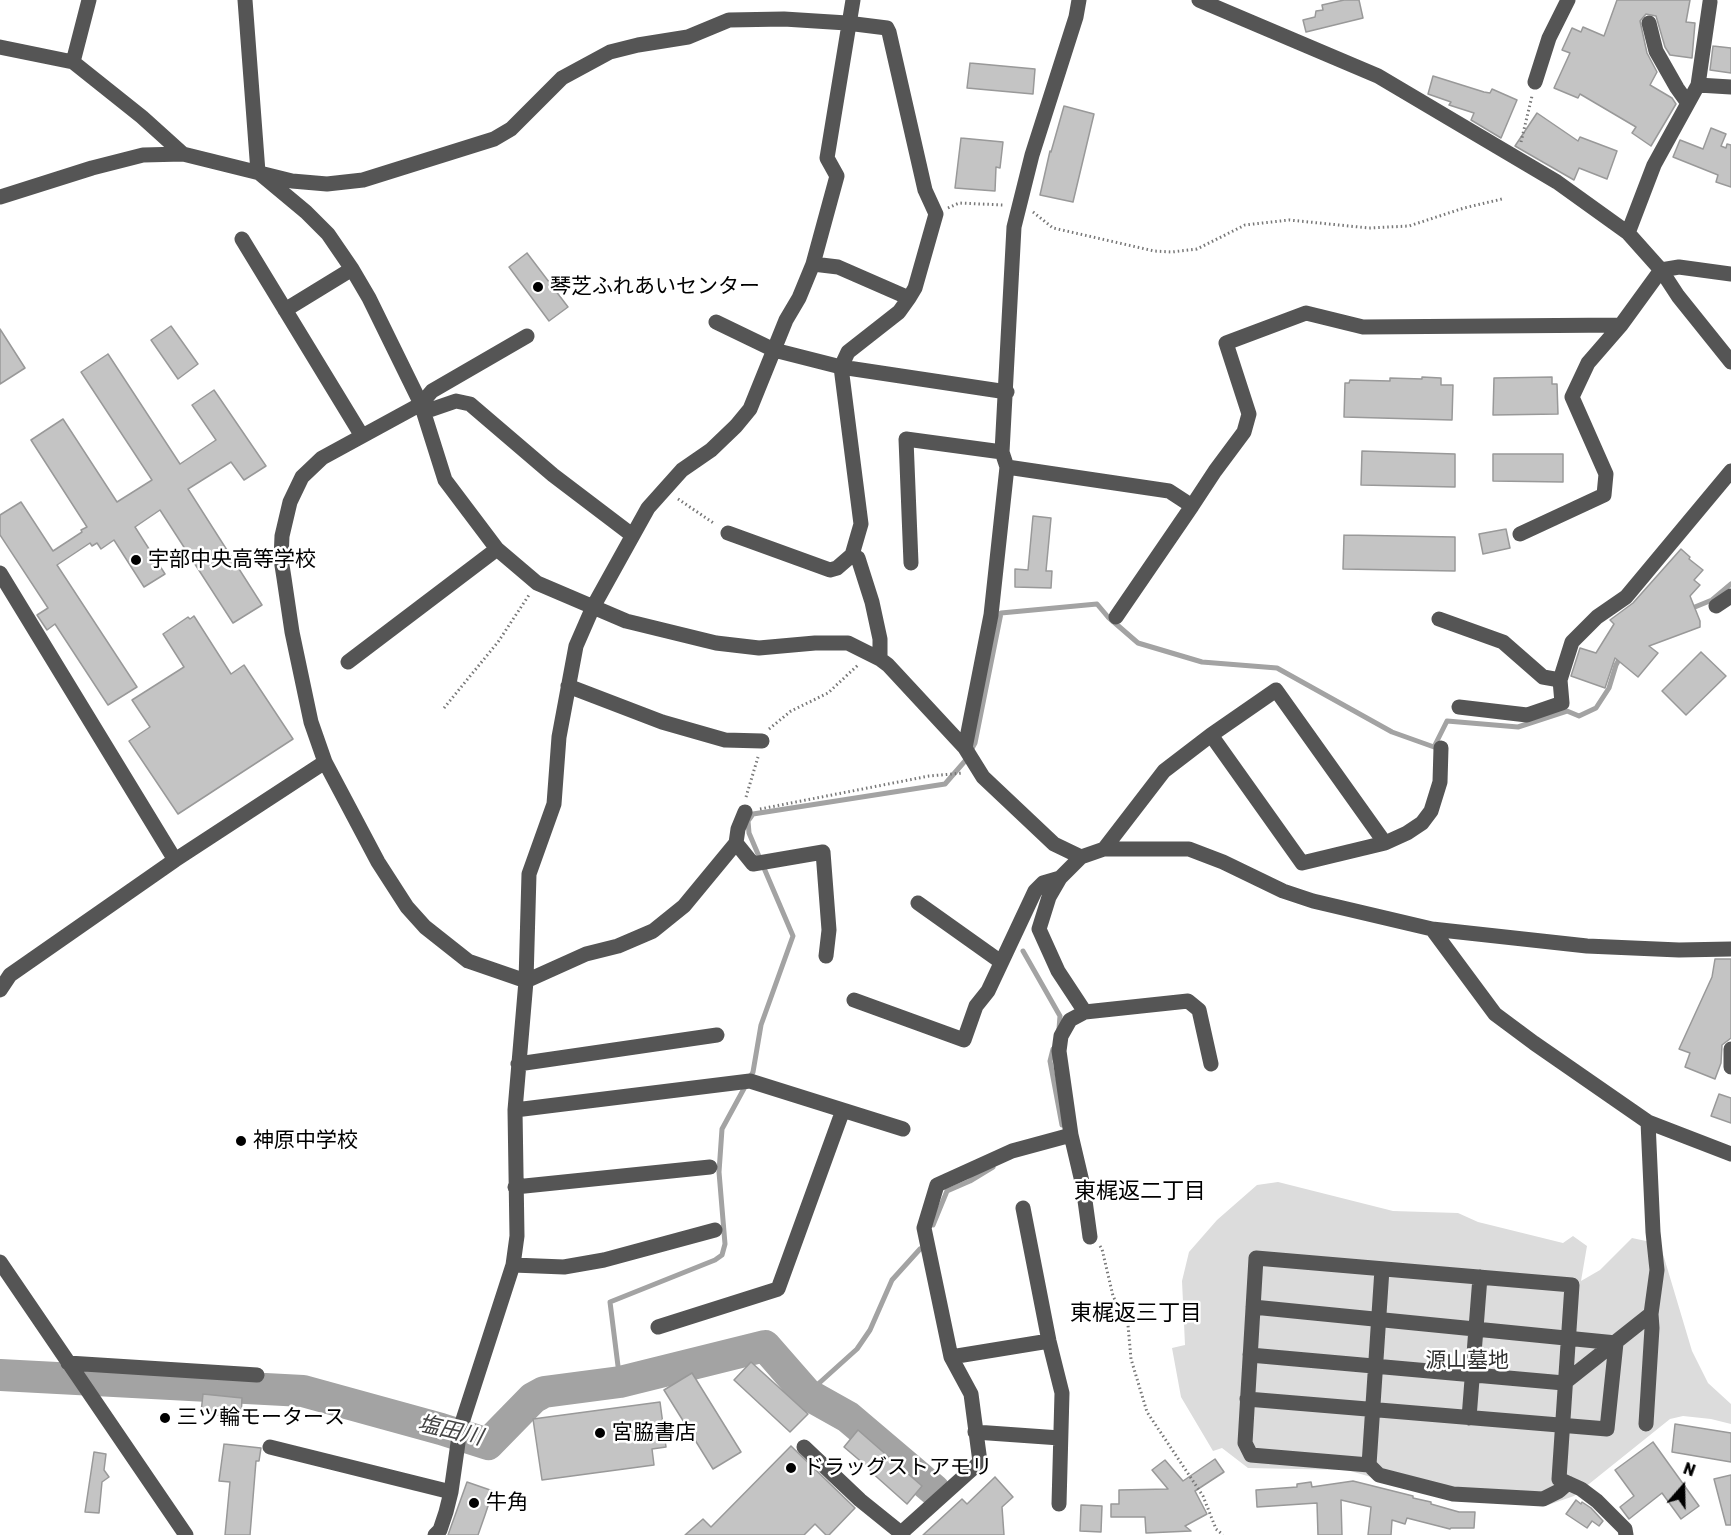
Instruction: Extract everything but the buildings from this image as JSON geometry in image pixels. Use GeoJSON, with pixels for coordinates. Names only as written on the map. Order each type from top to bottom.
{"type":"FeatureCollection","features":[{"type":"Feature","properties":{"kind":"street"},"geometry":{"type":"LineString","coordinates":[[73,62],[89,0]]}},
{"type":"Feature","properties":{"kind":"street"},"geometry":{"type":"LineString","coordinates":[[245,0],[258,172],[306,212],[328,234],[352,268],[422,408],[445,480],[497,549],[537,583],[626,621],[716,643],[759,648],[815,643],[848,643],[876,657],[888,664],[965,748],[983,777],[1054,844],[1081,857]]}},
{"type":"Feature","properties":{"kind":"street"},"geometry":{"type":"LineString","coordinates":[[435,1535],[440,1530],[451,1492],[459,1434],[513,1265],[517,1236],[514,1110],[526,981],[529,874],[554,804],[559,737],[576,646],[593,607],[648,508],[682,470],[711,450],[750,409],[786,320],[800,298],[813,264],[837,176],[826,158],[853,0]]}},
{"type":"Feature","properties":{"kind":"street"},"geometry":{"type":"LineString","coordinates":[[965,748],[992,615],[1005,460],[1014,227],[1032,156],[1076,17],[1079,0]]}},
{"type":"Feature","properties":{"kind":"street"},"geometry":{"type":"LineString","coordinates":[[1199,0],[1377,76],[1557,182],[1628,233],[1661,270],[1678,296],[1731,362]]}},
{"type":"Feature","properties":{"kind":"street"},"geometry":{"type":"LineString","coordinates":[[1535,82],[1549,38],[1568,0]]}},
{"type":"Feature","properties":{"kind":"street"},"geometry":{"type":"LineString","coordinates":[[1628,233],[1654,165],[1698,85],[1710,2]]}},
{"type":"Feature","properties":{"kind":"street"},"geometry":{"type":"LineString","coordinates":[[0,197],[92,168],[143,155],[183,154],[292,181],[327,183],[363,180],[494,139],[510,129],[562,78],[610,52],[688,37],[729,20],[784,19],[887,28],[925,190],[936,214],[915,288],[909,298],[899,312],[848,352],[841,367],[861,524],[852,555],[837,568],[830,570],[728,533]]}},
{"type":"Feature","properties":{"kind":"street"},"geometry":{"type":"LineString","coordinates":[[1649,22],[1656,51],[1687,102]]}},
{"type":"Feature","properties":{"kind":"street"},"geometry":{"type":"LineString","coordinates":[[0,47],[73,62],[142,117],[183,154]]}},
{"type":"Feature","properties":{"kind":"street"},"geometry":{"type":"LineString","coordinates":[[1698,85],[1731,87]]}},
{"type":"Feature","properties":{"kind":"street"},"geometry":{"type":"LineString","coordinates":[[242,239],[362,436]]}},
{"type":"Feature","properties":{"kind":"street"},"geometry":{"type":"LineString","coordinates":[[813,264],[838,267],[909,298]]}},
{"type":"Feature","properties":{"kind":"street"},"geometry":{"type":"LineString","coordinates":[[1520,534],[1604,495],[1606,474],[1572,397],[1588,363],[1621,325],[1661,270],[1679,267],[1731,274]]}},
{"type":"Feature","properties":{"kind":"street"},"geometry":{"type":"LineString","coordinates":[[285,310],[352,268]]}},
{"type":"Feature","properties":{"kind":"street"},"geometry":{"type":"LineString","coordinates":[[1116,616],[1244,432],[1249,414],[1226,343],[1306,313],[1363,327],[1621,325]]}},
{"type":"Feature","properties":{"kind":"street"},"geometry":{"type":"LineString","coordinates":[[716,322],[774,350],[841,367],[1007,392]]}},
{"type":"Feature","properties":{"kind":"street"},"geometry":{"type":"LineString","coordinates":[[422,408],[432,391],[527,336]]}},
{"type":"Feature","properties":{"kind":"street"},"geometry":{"type":"LineString","coordinates":[[632,535],[553,475],[470,404],[456,401],[422,408],[322,458],[302,477],[290,502],[282,536],[281,559],[292,632],[311,722],[326,762],[378,862],[407,907],[425,927],[468,961],[526,981],[586,954],[618,946],[653,931],[684,906],[736,843],[744,812]]}},
{"type":"Feature","properties":{"kind":"street"},"geometry":{"type":"LineString","coordinates":[[911,563],[906,439],[1169,490],[1192,506]]}},
{"type":"Feature","properties":{"kind":"street"},"geometry":{"type":"LineString","coordinates":[[1459,707],[1527,715],[1562,703],[1560,680],[1572,642],[1597,616],[1626,597],[1731,471]]}},
{"type":"Feature","properties":{"kind":"street"},"geometry":{"type":"LineString","coordinates":[[348,662],[497,549]]}},
{"type":"Feature","properties":{"kind":"street"},"geometry":{"type":"LineString","coordinates":[[852,555],[858,558],[872,602],[880,639],[876,657]]}},
{"type":"Feature","properties":{"kind":"street"},"geometry":{"type":"LineString","coordinates":[[0,573],[175,860]]}},
{"type":"Feature","properties":{"kind":"street"},"geometry":{"type":"LineString","coordinates":[[1716,606],[1731,597]]}},
{"type":"Feature","properties":{"kind":"street"},"geometry":{"type":"LineString","coordinates":[[1438,619],[1503,642],[1543,677],[1560,680]]}},
{"type":"Feature","properties":{"kind":"street"},"geometry":{"type":"LineString","coordinates":[[568,686],[672,725],[725,740],[762,741]]}},
{"type":"Feature","properties":{"kind":"street"},"geometry":{"type":"LineString","coordinates":[[1104,849],[1164,771],[1276,690],[1385,843]]}},
{"type":"Feature","properties":{"kind":"street"},"geometry":{"type":"LineString","coordinates":[[1211,735],[1302,863],[1385,843],[1407,834],[1422,824],[1431,811],[1440,782],[1441,748]]}},
{"type":"Feature","properties":{"kind":"street"},"geometry":{"type":"LineString","coordinates":[[0,990],[10,975],[175,860],[326,762]]}},
{"type":"Feature","properties":{"kind":"street"},"geometry":{"type":"LineString","coordinates":[[736,843],[753,864],[823,852],[829,930],[826,956]]}},
{"type":"Feature","properties":{"kind":"street"},"geometry":{"type":"LineString","coordinates":[[1084,1012],[1058,971],[1040,929],[1049,897],[1060,878],[1081,857],[1104,849],[1189,849],[1303,898],[1432,929],[1587,946],[1679,950],[1731,949]]}},
{"type":"Feature","properties":{"kind":"street"},"geometry":{"type":"LineString","coordinates":[[854,1000],[964,1040],[976,1006],[988,991],[1035,891],[1043,883],[1060,878]]}},
{"type":"Feature","properties":{"kind":"street"},"geometry":{"type":"LineString","coordinates":[[918,903],[1001,962]]}},
{"type":"Feature","properties":{"kind":"street"},"geometry":{"type":"LineString","coordinates":[[1432,929],[1495,1014],[1648,1122],[1731,1154]]}},
{"type":"Feature","properties":{"kind":"street"},"geometry":{"type":"LineString","coordinates":[[1090,1237],[1083,1186],[1071,1135],[1059,1051],[1061,1036],[1070,1020],[1084,1012],[1188,1001],[1199,1010],[1211,1064]]}},
{"type":"Feature","properties":{"kind":"street"},"geometry":{"type":"LineString","coordinates":[[518,1064],[717,1035]]}},
{"type":"Feature","properties":{"kind":"street"},"geometry":{"type":"LineString","coordinates":[[1731,1049],[1731,1067]]}},
{"type":"Feature","properties":{"kind":"street"},"geometry":{"type":"LineString","coordinates":[[514,1110],[750,1082],[903,1129]]}},
{"type":"Feature","properties":{"kind":"street"},"geometry":{"type":"LineString","coordinates":[[658,1328],[778,1289],[843,1110]]}},
{"type":"Feature","properties":{"kind":"street"},"geometry":{"type":"LineString","coordinates":[[1646,1424],[1651,1314],[1657,1270],[1648,1122]]}},
{"type":"Feature","properties":{"kind":"street"},"geometry":{"type":"LineString","coordinates":[[804,1447],[860,1500],[902,1534],[980,1462],[971,1394],[951,1357],[924,1228],[937,1185],[1012,1151],[1071,1135]]}},
{"type":"Feature","properties":{"kind":"street"},"geometry":{"type":"LineString","coordinates":[[515,1187],[710,1167]]}},
{"type":"Feature","properties":{"kind":"street"},"geometry":{"type":"LineString","coordinates":[[1023,1208],[1049,1341],[1062,1393],[1059,1504]]}},
{"type":"Feature","properties":{"kind":"street"},"geometry":{"type":"LineString","coordinates":[[513,1265],[564,1267],[604,1260],[715,1230]]}},
{"type":"Feature","properties":{"kind":"street"},"geometry":{"type":"LineString","coordinates":[[1574,1486],[1543,1499],[1453,1494],[1379,1475],[1369,1465],[1251,1455],[1245,1443],[1256,1258],[1572,1285],[1559,1479],[1574,1486],[1597,1501],[1625,1530],[1626,1535]]}},
{"type":"Feature","properties":{"kind":"street"},"geometry":{"type":"LineString","coordinates":[[0,1262],[186,1535]]}},
{"type":"Feature","properties":{"kind":"street"},"geometry":{"type":"LineString","coordinates":[[1369,1465],[1382,1269]]}},
{"type":"Feature","properties":{"kind":"street"},"geometry":{"type":"LineString","coordinates":[[1469,1418],[1480,1277]]}},
{"type":"Feature","properties":{"kind":"street"},"geometry":{"type":"LineString","coordinates":[[1253,1307],[1616,1343]]}},
{"type":"Feature","properties":{"kind":"street"},"geometry":{"type":"LineString","coordinates":[[1250,1355],[1564,1383],[1651,1314]]}},
{"type":"Feature","properties":{"kind":"street"},"geometry":{"type":"LineString","coordinates":[[951,1357],[1049,1341]]}},
{"type":"Feature","properties":{"kind":"street"},"geometry":{"type":"LineString","coordinates":[[1247,1399],[1607,1430],[1616,1343]]}},
{"type":"Feature","properties":{"kind":"street"},"geometry":{"type":"LineString","coordinates":[[70,1366],[257,1375]]}},
{"type":"Feature","properties":{"kind":"street"},"geometry":{"type":"LineString","coordinates":[[975,1432],[1060,1438]]}},
{"type":"Feature","properties":{"kind":"street"},"geometry":{"type":"LineString","coordinates":[[270,1447],[451,1492]]}},
{"type":"Feature","properties":{"kind":"path"},"geometry":{"type":"LineString","coordinates":[[1517,157],[1535,82]]}},
{"type":"Feature","properties":{"kind":"path"},"geometry":{"type":"LineString","coordinates":[[936,214],[959,203],[1019,206],[1037,214],[1053,228],[1154,251],[1172,252],[1197,249],[1245,225],[1289,220],[1369,228],[1409,226],[1464,208],[1502,199]]}},
{"type":"Feature","properties":{"kind":"path"},"geometry":{"type":"LineString","coordinates":[[664,489],[728,533]]}},
{"type":"Feature","properties":{"kind":"path"},"geometry":{"type":"LineString","coordinates":[[444,708],[498,642],[537,583]]}},
{"type":"Feature","properties":{"kind":"path"},"geometry":{"type":"LineString","coordinates":[[876,657],[828,693],[791,711],[771,726],[762,741],[744,812],[929,776],[963,772],[983,777]]}},
{"type":"Feature","properties":{"kind":"path"},"geometry":{"type":"LineString","coordinates":[[1090,1237],[1102,1249],[1113,1296],[1128,1326],[1131,1359],[1147,1412],[1203,1496],[1216,1529],[1223,1535]]}},
{"type":"Feature","properties":{"kind":"green space","name":"源山墓地"},"geometry":{"type":"Polygon","coordinates":[[[1278,1182],[1393,1211],[1458,1213],[1478,1222],[1563,1243],[1573,1236],[1587,1246],[1581,1281],[1600,1270],[1632,1238],[1660,1244],[1692,1351],[1708,1383],[1731,1404],[1731,1424],[1683,1416],[1670,1419],[1574,1496],[1548,1505],[1454,1501],[1347,1470],[1248,1468],[1222,1448],[1213,1451],[1181,1397],[1172,1348],[1185,1345],[1182,1281],[1189,1252],[1217,1220],[1257,1185],[1278,1182]]]}},
{"type":"Feature","properties":{"kind":"waterway"},"geometry":{"type":"LineString","coordinates":[[1690,609],[1712,600],[1731,584]]}},
{"type":"Feature","properties":{"kind":"waterway"},"geometry":{"type":"LineString","coordinates":[[620,1382],[610,1302],[715,1260],[722,1255],[725,1244],[719,1172],[722,1129],[753,1072],[761,1025],[793,936],[749,833],[748,821],[753,814],[945,784],[965,761],[975,743],[1001,613],[1097,604],[1108,617],[1138,643],[1202,662],[1277,668],[1392,732],[1434,747],[1447,721],[1518,727],[1567,711],[1579,716],[1596,708],[1609,688],[1622,654]]}},
{"type":"Feature","properties":{"kind":"waterway"},"geometry":{"type":"LineString","coordinates":[[1023,951],[1060,1016],[1059,1029]]}},
{"type":"Feature","properties":{"kind":"waterway"},"geometry":{"type":"LineString","coordinates":[[1053,1049],[1050,1061],[1062,1125]]}},
{"type":"Feature","properties":{"kind":"waterway"},"geometry":{"type":"LineString","coordinates":[[933,1225],[947,1191],[993,1167]]}},
{"type":"Feature","properties":{"kind":"waterway"},"geometry":{"type":"LineString","coordinates":[[807,1394],[857,1349],[870,1330],[892,1280],[920,1249]]}},
{"type":"Feature","properties":{"kind":"waterway","name":"塩田川"},"geometry":{"type":"LineString","coordinates":[[0,1375],[303,1391],[488,1444],[533,1398],[544,1392],[620,1382],[765,1346],[807,1394],[848,1417],[934,1490]]}},
{"type":"Feature","properties":{"kind":"place","name":"琴芝ふれあいセンター"},"geometry":{"type":"Point","coordinates":[538,287]}},
{"type":"Feature","properties":{"kind":"place","name":"宇部中央高等学校"},"geometry":{"type":"Point","coordinates":[136,560]}},
{"type":"Feature","properties":{"kind":"place","name":"神原中学校"},"geometry":{"type":"Point","coordinates":[241,1141]}},
{"type":"Feature","properties":{"kind":"place","name":"三ツ輪モータース"},"geometry":{"type":"Point","coordinates":[165,1418]}},
{"type":"Feature","properties":{"kind":"place","name":"宮脇書店"},"geometry":{"type":"Point","coordinates":[600,1433]}},
{"type":"Feature","properties":{"kind":"place","name":"ドラッグストアモリ"},"geometry":{"type":"Point","coordinates":[791,1468]}},
{"type":"Feature","properties":{"kind":"place","name":"牛角"},"geometry":{"type":"Point","coordinates":[474,1503]}},
{"type":"Feature","properties":{"kind":"district","name":"東梶返二丁目"},"geometry":{"type":"Point","coordinates":[1140,1192]}},
{"type":"Feature","properties":{"kind":"district","name":"東梶返三丁目"},"geometry":{"type":"Point","coordinates":[1136,1314]}}]}
